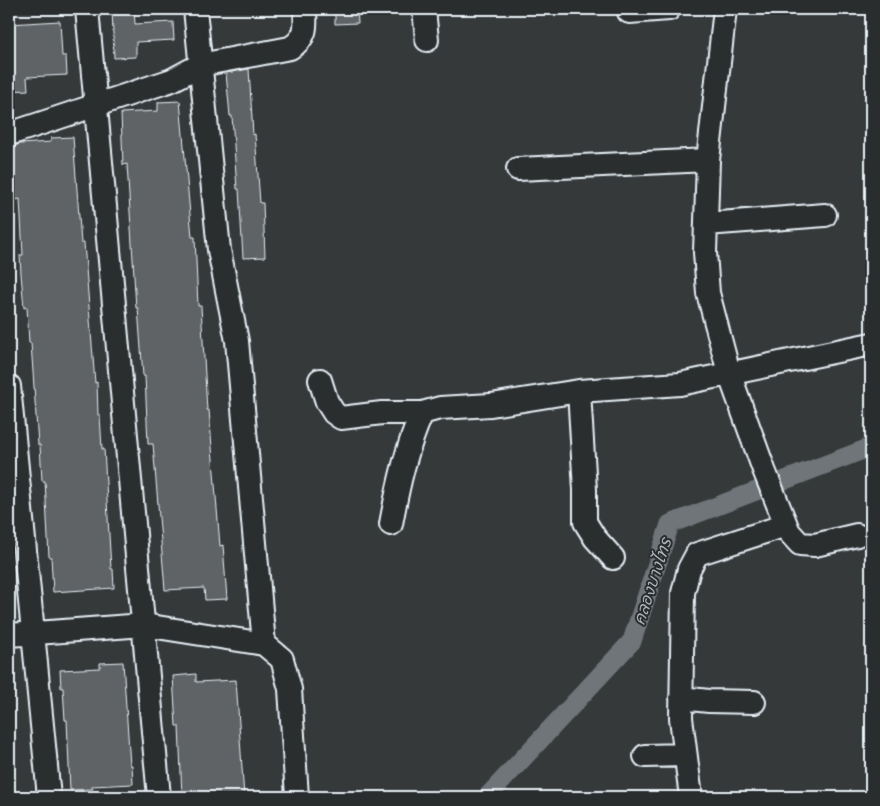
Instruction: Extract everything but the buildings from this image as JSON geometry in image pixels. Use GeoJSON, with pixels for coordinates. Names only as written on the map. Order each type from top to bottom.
{"type":"FeatureCollection","features":[{"type":"Feature","properties":{"kind":"street"},"geometry":{"type":"LineString","coordinates":[[87,9],[159,797]]}},
{"type":"Feature","properties":{"kind":"street"},"geometry":{"type":"LineString","coordinates":[[195,9],[219,250],[237,341],[264,644]]}},
{"type":"Feature","properties":{"kind":"street"},"geometry":{"type":"LineString","coordinates":[[9,134],[172,80],[200,65],[290,48],[299,43],[304,34],[306,22],[305,9]]}},
{"type":"Feature","properties":{"kind":"street"},"geometry":{"type":"LineString","coordinates":[[424,9],[426,40]]}},
{"type":"Feature","properties":{"kind":"street"},"geometry":{"type":"LineString","coordinates":[[629,12],[669,9]]}},
{"type":"Feature","properties":{"kind":"street"},"geometry":{"type":"LineString","coordinates":[[725,9],[708,160],[705,252],[708,293],[729,373],[764,470],[789,532],[800,544],[815,545],[829,543],[857,534]]}},
{"type":"Feature","properties":{"kind":"street"},"geometry":{"type":"LineString","coordinates":[[518,169],[708,160]]}},
{"type":"Feature","properties":{"kind":"street"},"geometry":{"type":"LineString","coordinates":[[706,224],[825,216]]}},
{"type":"Feature","properties":{"kind":"street"},"geometry":{"type":"LineString","coordinates":[[320,380],[327,402],[334,413],[341,418],[382,413],[422,413],[440,408],[491,405],[579,391],[680,384],[871,344]]}},
{"type":"Feature","properties":{"kind":"street"},"geometry":{"type":"LineString","coordinates":[[9,386],[49,797]]}},
{"type":"Feature","properties":{"kind":"street"},"geometry":{"type":"LineString","coordinates":[[579,391],[585,522],[594,538],[613,558]]}},
{"type":"Feature","properties":{"kind":"street"},"geometry":{"type":"LineString","coordinates":[[391,524],[407,449],[422,413]]}},
{"type":"Feature","properties":{"kind":"street"},"geometry":{"type":"LineString","coordinates":[[691,797],[680,718],[683,593],[690,569],[697,554],[784,520]]}},
{"type":"Feature","properties":{"kind":"street"},"geometry":{"type":"LineString","coordinates":[[9,635],[144,625],[264,644],[282,659],[290,690],[297,797]]}},
{"type":"Feature","properties":{"kind":"street"},"geometry":{"type":"LineString","coordinates":[[681,698],[754,702]]}},
{"type":"Feature","properties":{"kind":"street"},"geometry":{"type":"LineString","coordinates":[[645,756],[685,755]]}},
{"type":"Feature","properties":{"kind":"waterway","name":"คลองบางไทร"},"geometry":{"type":"LineString","coordinates":[[487,797],[632,641],[670,524],[871,447]]}}]}
